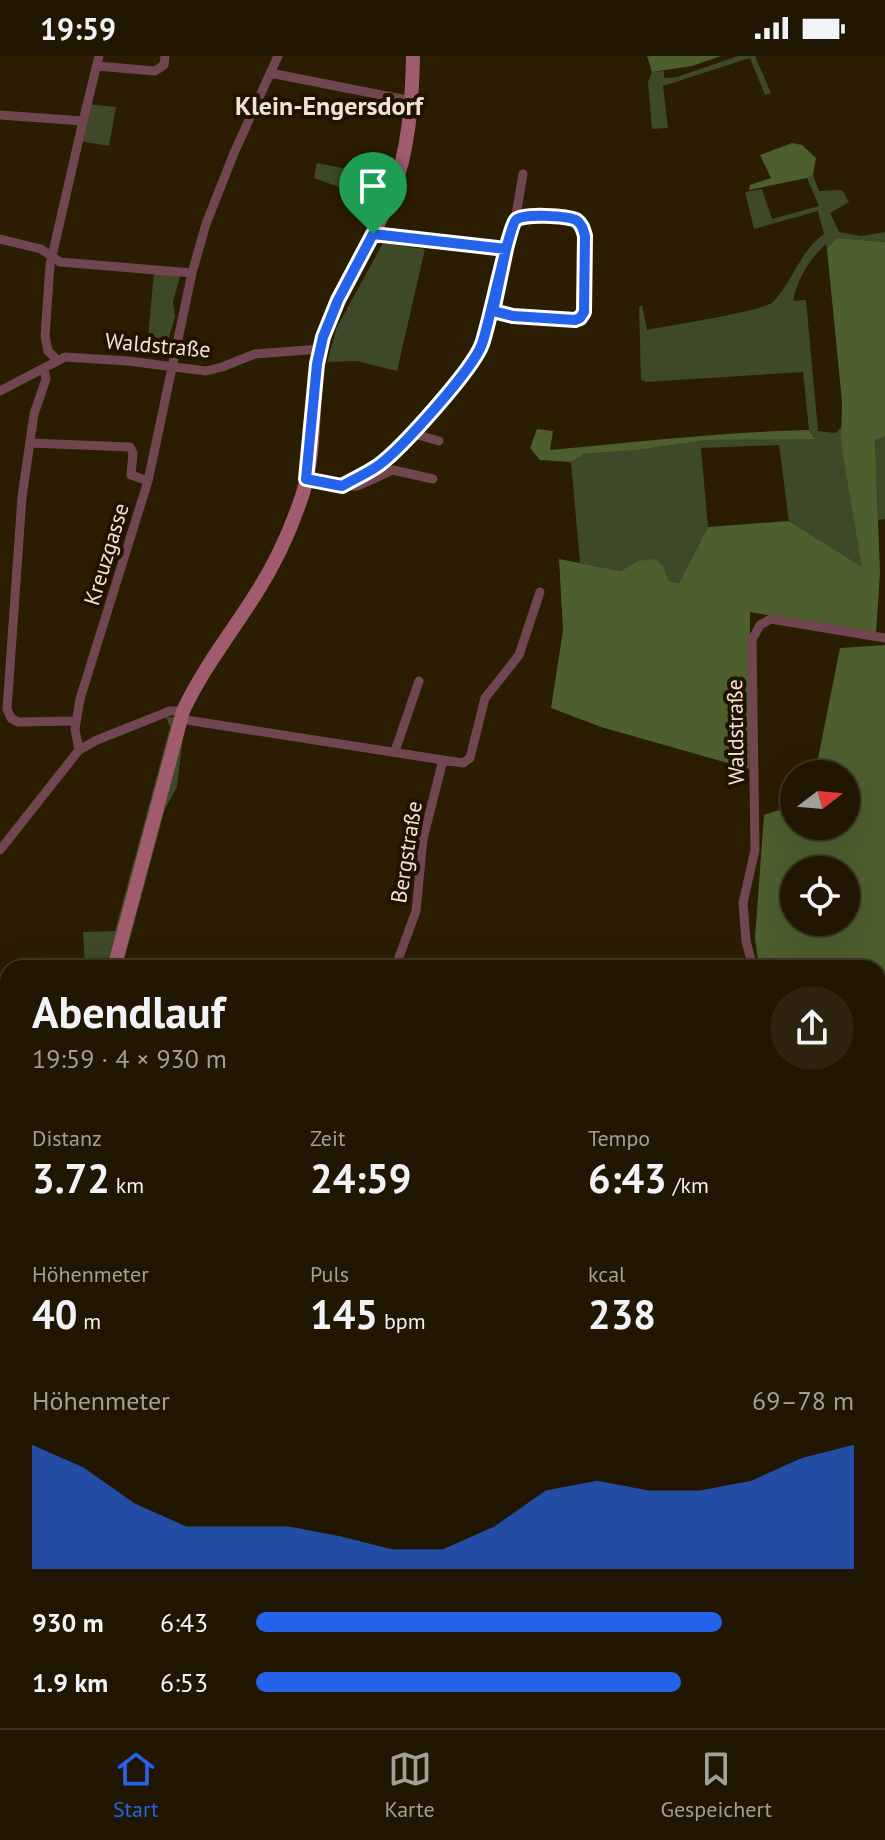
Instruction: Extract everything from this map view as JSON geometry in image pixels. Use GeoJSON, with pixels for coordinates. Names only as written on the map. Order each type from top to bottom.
{"type":"FeatureCollection","features":[{"type":"Feature","properties":{"kind":"main road"},"geometry":{"type":"LineString","coordinates":[[116,960],[182,715],[203,673],[272,566],[306,479],[320,349],[338,300],[392,194],[404,157],[412,101],[413,56]]}},
{"type":"Feature","properties":{"kind":"street"},"geometry":{"type":"LineString","coordinates":[[0,391],[57,360],[47,348],[44,328],[51,256],[98,61],[155,71],[164,65],[165,56]]}},
{"type":"Feature","properties":{"kind":"street","name":"Kreuzgasse"},"geometry":{"type":"LineString","coordinates":[[79,750],[76,721],[84,684],[148,481],[192,273],[219,190],[278,56]]}},
{"type":"Feature","properties":{"kind":"street"},"geometry":{"type":"LineString","coordinates":[[270,73],[412,101]]}},
{"type":"Feature","properties":{"kind":"street"},"geometry":{"type":"LineString","coordinates":[[0,115],[83,121]]}},
{"type":"Feature","properties":{"kind":"street"},"geometry":{"type":"LineString","coordinates":[[342,486],[381,463],[460,379],[479,353],[493,311],[523,174]]}},
{"type":"Feature","properties":{"kind":"street"},"geometry":{"type":"LineString","coordinates":[[493,311],[513,316],[575,320],[584,312],[585,236],[581,225],[573,219],[532,216],[515,221]]}},
{"type":"Feature","properties":{"kind":"street"},"geometry":{"type":"LineString","coordinates":[[373,234],[506,249]]}},
{"type":"Feature","properties":{"kind":"street"},"geometry":{"type":"LineString","coordinates":[[0,239],[41,249],[57,261],[192,273]]}},
{"type":"Feature","properties":{"kind":"street","name":"Waldstraße"},"geometry":{"type":"LineString","coordinates":[[57,360],[89,357],[211,370],[255,354],[320,349]]}},
{"type":"Feature","properties":{"kind":"street"},"geometry":{"type":"LineString","coordinates":[[44,369],[46,379],[35,410],[22,497],[7,709],[11,718],[18,722],[76,721]]}},
{"type":"Feature","properties":{"kind":"street"},"geometry":{"type":"LineString","coordinates":[[411,433],[439,441]]}},
{"type":"Feature","properties":{"kind":"street"},"geometry":{"type":"LineString","coordinates":[[30,443],[130,447],[133,453],[131,475],[148,481]]}},
{"type":"Feature","properties":{"kind":"street"},"geometry":{"type":"LineString","coordinates":[[306,479],[358,486],[393,470],[433,479]]}},
{"type":"Feature","properties":{"kind":"street"},"geometry":{"type":"LineString","coordinates":[[0,850],[79,750],[170,711],[463,763],[470,758],[485,698],[519,655],[540,592]]}},
{"type":"Feature","properties":{"kind":"street","name":"Waldstraße"},"geometry":{"type":"LineString","coordinates":[[751,960],[743,903],[755,850],[752,640],[760,625],[771,619],[885,638]]}},
{"type":"Feature","properties":{"kind":"street"},"geometry":{"type":"LineString","coordinates":[[395,751],[419,681]]}},
{"type":"Feature","properties":{"kind":"street","name":"Bergstraße"},"geometry":{"type":"LineString","coordinates":[[398,960],[416,911],[425,826],[443,760]]}},
{"type":"Feature","properties":{"kind":"green space"},"geometry":{"type":"Polygon","coordinates":[[[647,56],[721,56],[692,66],[652,72],[647,56]]]}},
{"type":"Feature","properties":{"kind":"green space"},"geometry":{"type":"Polygon","coordinates":[[[738,56],[755,56],[771,93],[765,95],[750,58],[663,86],[668,128],[652,129],[648,82],[652,72],[664,71],[664,78],[677,77],[738,56]]]}},
{"type":"Feature","properties":{"kind":"green space"},"geometry":{"type":"Polygon","coordinates":[[[87,104],[116,107],[109,146],[79,141],[87,104]]]}},
{"type":"Feature","properties":{"kind":"green space"},"geometry":{"type":"Polygon","coordinates":[[[792,143],[802,145],[816,158],[813,175],[749,190],[750,185],[771,178],[760,155],[792,143]]]}},
{"type":"Feature","properties":{"kind":"green space"},"geometry":{"type":"Polygon","coordinates":[[[317,163],[383,176],[375,200],[314,178],[317,163]]]}},
{"type":"Feature","properties":{"kind":"green space"},"geometry":{"type":"Polygon","coordinates":[[[813,175],[819,191],[842,190],[849,202],[830,213],[839,232],[861,236],[885,232],[885,242],[836,238],[827,249],[826,244],[805,270],[793,301],[806,300],[818,431],[836,433],[843,425],[841,444],[863,568],[789,521],[779,445],[701,448],[708,527],[679,583],[669,581],[664,567],[637,561],[621,571],[580,563],[571,462],[585,454],[708,440],[815,438],[809,430],[803,372],[641,380],[639,307],[642,305],[647,330],[734,314],[773,302],[808,249],[824,234],[818,211],[754,229],[745,192],[762,189],[772,219],[819,206],[807,178],[813,175]]]}},
{"type":"Feature","properties":{"kind":"green space"},"geometry":{"type":"Polygon","coordinates":[[[836,238],[885,242],[885,436],[875,440],[880,573],[876,634],[750,612],[749,769],[601,727],[551,708],[563,630],[559,559],[621,571],[637,561],[655,559],[664,567],[669,581],[679,583],[708,527],[789,521],[862,567],[841,444],[842,402],[827,249],[836,238]]]}},
{"type":"Feature","properties":{"kind":"green space"},"geometry":{"type":"Polygon","coordinates":[[[383,243],[425,249],[397,371],[357,361],[327,362],[337,327],[383,243]]]}},
{"type":"Feature","properties":{"kind":"green space"},"geometry":{"type":"Polygon","coordinates":[[[154,271],[181,272],[173,302],[175,316],[169,338],[158,351],[147,350],[154,271]]]}},
{"type":"Feature","properties":{"kind":"green space"},"geometry":{"type":"Polygon","coordinates":[[[537,429],[553,431],[550,450],[777,431],[809,430],[815,439],[708,440],[585,454],[571,462],[540,460],[530,448],[537,429]]]}},
{"type":"Feature","properties":{"kind":"green space"},"geometry":{"type":"Polygon","coordinates":[[[885,436],[885,519],[878,520],[875,439],[885,436]]]}},
{"type":"Feature","properties":{"kind":"green space"},"geometry":{"type":"Polygon","coordinates":[[[885,645],[885,960],[758,960],[755,938],[764,815],[780,810],[780,840],[860,840],[860,760],[818,760],[840,648],[885,645]]]}},
{"type":"Feature","properties":{"kind":"green space"},"geometry":{"type":"Polygon","coordinates":[[[166,717],[189,718],[184,728],[177,787],[165,809],[124,960],[85,960],[83,932],[115,931],[170,727],[166,717]]]}},
{"type":"Feature","properties":{"kind":"district","name":"Klein-Engersdorf"},"geometry":{"type":"Point","coordinates":[329,105]}},
{"type":"Feature","properties":{"kind":"route"},"geometry":{"type":"LineString","coordinates":[[373,234],[344,287],[323,337],[317,364],[306,479],[342,486],[385,460],[476,358],[493,311],[512,225],[517,219],[524,216],[573,219],[581,225],[585,236],[584,312],[575,320],[513,316],[493,311],[506,249],[373,234]]}}]}
